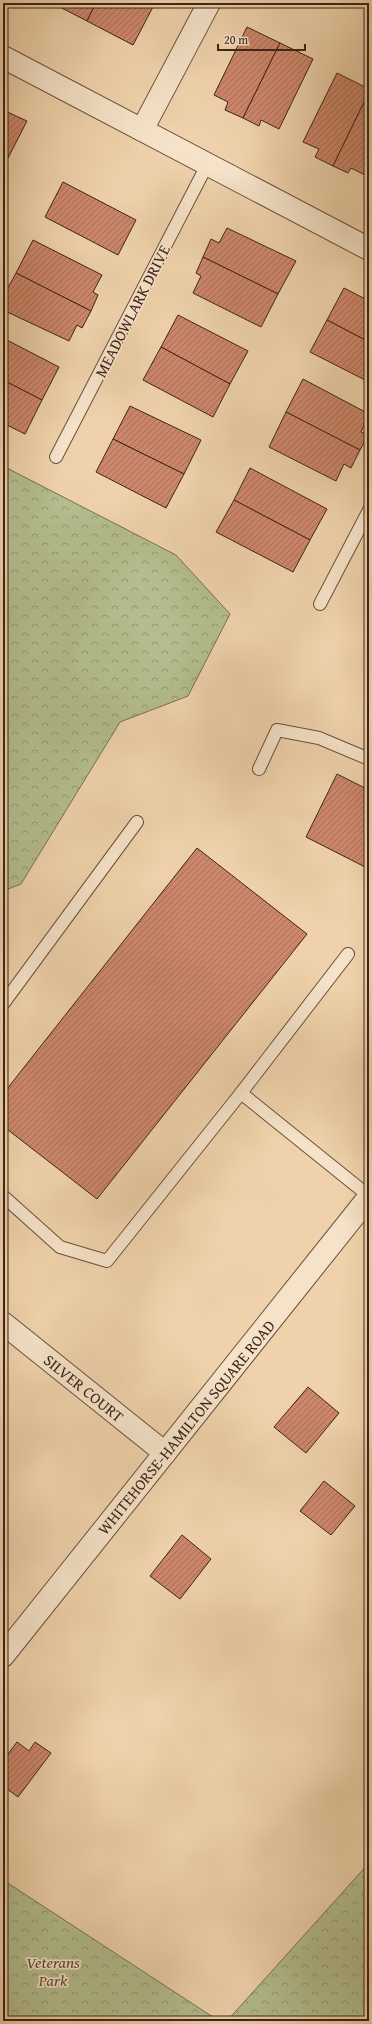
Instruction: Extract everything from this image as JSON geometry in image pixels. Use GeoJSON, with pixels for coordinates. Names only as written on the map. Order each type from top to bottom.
{"type":"FeatureCollection","features":[{"type":"Feature","properties":{"kind":"street"},"geometry":{"type":"LineString","coordinates":[[142,130],[209,3]]}},
{"type":"Feature","properties":{"kind":"street"},"geometry":{"type":"LineString","coordinates":[[3,57],[369,249]]}},
{"type":"Feature","properties":{"kind":"street","name":"WHITEHORSE-HAMILTON SQUARE ROAD"},"geometry":{"type":"LineString","coordinates":[[3,1656],[369,1197]]}},
{"type":"Feature","properties":{"kind":"street","name":"SILVER COURT"},"geometry":{"type":"LineString","coordinates":[[3,1323],[165,1453]]}},
{"type":"Feature","properties":{"kind":"lane","name":"MEADOWLARK DRIVE"},"geometry":{"type":"LineString","coordinates":[[56,457],[207,165]]}},
{"type":"Feature","properties":{"kind":"lane"},"geometry":{"type":"LineString","coordinates":[[320,604],[369,510]]}},
{"type":"Feature","properties":{"kind":"lane"},"geometry":{"type":"LineString","coordinates":[[258,769],[277,730],[319,738],[369,759]]}},
{"type":"Feature","properties":{"kind":"lane"},"geometry":{"type":"LineString","coordinates":[[3,1004],[137,822]]}},
{"type":"Feature","properties":{"kind":"lane"},"geometry":{"type":"LineString","coordinates":[[3,1196],[60,1247],[107,1261],[241,1093],[348,954]]}},
{"type":"Feature","properties":{"kind":"lane"},"geometry":{"type":"LineString","coordinates":[[241,1093],[369,1197]]}},
{"type":"Feature","properties":{"kind":"green space"},"geometry":{"type":"Polygon","coordinates":[[[3,466],[176,555],[230,614],[188,696],[120,722],[21,884],[3,891],[3,466]]]}},
{"type":"Feature","properties":{"kind":"green space"},"geometry":{"type":"Polygon","coordinates":[[[369,1863],[369,2021],[227,2021],[369,1863]]]}},
{"type":"Feature","properties":{"kind":"green space","name":"Veterans Park"},"geometry":{"type":"Polygon","coordinates":[[[3,1880],[219,2021],[3,2021],[3,1880]]]}},
{"type":"Feature","properties":{"kind":"building"},"geometry":{"type":"Polygon","coordinates":[[[52,3],[96,3],[87,21],[52,3]]]}},
{"type":"Feature","properties":{"kind":"building"},"geometry":{"type":"Polygon","coordinates":[[[96,3],[155,3],[133,45],[87,21],[96,3]]]}},
{"type":"Feature","properties":{"kind":"building"},"geometry":{"type":"Polygon","coordinates":[[[247,27],[280,43],[243,118],[225,110],[228,102],[214,95],[247,27]]]}},
{"type":"Feature","properties":{"kind":"building"},"geometry":{"type":"Polygon","coordinates":[[[280,43],[313,59],[279,129],[261,120],[259,126],[243,118],[280,43]]]}},
{"type":"Feature","properties":{"kind":"building"},"geometry":{"type":"Polygon","coordinates":[[[337,73],[369,89],[369,92],[333,166],[315,157],[319,149],[303,142],[337,73]]]}},
{"type":"Feature","properties":{"kind":"building"},"geometry":{"type":"Polygon","coordinates":[[[369,92],[369,177],[351,168],[348,173],[333,166],[369,92]]]}},
{"type":"Feature","properties":{"kind":"building"},"geometry":{"type":"Polygon","coordinates":[[[3,110],[27,121],[9,156],[3,153],[3,110]]]}},
{"type":"Feature","properties":{"kind":"building"},"geometry":{"type":"Polygon","coordinates":[[[3,153],[9,156],[3,168],[3,153]]]}},
{"type":"Feature","properties":{"kind":"building"},"geometry":{"type":"Polygon","coordinates":[[[63,182],[136,220],[118,255],[45,217],[63,182]]]}},
{"type":"Feature","properties":{"kind":"building"},"geometry":{"type":"Polygon","coordinates":[[[227,228],[296,261],[278,294],[203,257],[211,239],[219,243],[227,228]]]}},
{"type":"Feature","properties":{"kind":"building"},"geometry":{"type":"Polygon","coordinates":[[[33,240],[102,275],[93,292],[98,295],[91,311],[16,273],[33,240]]]}},
{"type":"Feature","properties":{"kind":"building"},"geometry":{"type":"Polygon","coordinates":[[[203,257],[278,294],[261,327],[193,293],[201,276],[196,273],[203,257]]]}},
{"type":"Feature","properties":{"kind":"building"},"geometry":{"type":"Polygon","coordinates":[[[16,273],[91,311],[82,328],[77,325],[69,341],[3,310],[3,297],[16,273]]]}},
{"type":"Feature","properties":{"kind":"building"},"geometry":{"type":"Polygon","coordinates":[[[344,288],[369,301],[369,342],[327,320],[344,288]]]}},
{"type":"Feature","properties":{"kind":"building"},"geometry":{"type":"Polygon","coordinates":[[[178,315],[248,351],[230,384],[161,347],[178,315]]]}},
{"type":"Feature","properties":{"kind":"building"},"geometry":{"type":"Polygon","coordinates":[[[327,320],[369,342],[369,382],[310,352],[327,320]]]}},
{"type":"Feature","properties":{"kind":"building"},"geometry":{"type":"Polygon","coordinates":[[[3,338],[59,367],[42,400],[3,380],[3,338]]]}},
{"type":"Feature","properties":{"kind":"building"},"geometry":{"type":"Polygon","coordinates":[[[161,347],[230,384],[213,417],[143,380],[161,347]]]}},
{"type":"Feature","properties":{"kind":"building"},"geometry":{"type":"Polygon","coordinates":[[[303,379],[369,414],[361,432],[368,435],[360,450],[286,412],[303,379]]]}},
{"type":"Feature","properties":{"kind":"building"},"geometry":{"type":"Polygon","coordinates":[[[3,380],[42,400],[25,434],[3,423],[3,380]]]}},
{"type":"Feature","properties":{"kind":"building"},"geometry":{"type":"Polygon","coordinates":[[[130,406],[201,440],[184,474],[113,439],[130,406]]]}},
{"type":"Feature","properties":{"kind":"building"},"geometry":{"type":"Polygon","coordinates":[[[286,412],[360,450],[351,468],[344,464],[336,481],[269,447],[286,412]]]}},
{"type":"Feature","properties":{"kind":"building"},"geometry":{"type":"Polygon","coordinates":[[[113,439],[184,474],[166,508],[96,472],[113,439]]]}},
{"type":"Feature","properties":{"kind":"building"},"geometry":{"type":"Polygon","coordinates":[[[250,468],[327,509],[310,540],[234,500],[250,468]]]}},
{"type":"Feature","properties":{"kind":"building"},"geometry":{"type":"Polygon","coordinates":[[[234,500],[310,540],[293,572],[216,532],[234,500]]]}},
{"type":"Feature","properties":{"kind":"building"},"geometry":{"type":"Polygon","coordinates":[[[337,774],[369,790],[369,869],[306,837],[337,774]]]}},
{"type":"Feature","properties":{"kind":"building"},"geometry":{"type":"Polygon","coordinates":[[[197,848],[307,934],[97,1199],[3,1126],[3,1094],[197,848]]]}},
{"type":"Feature","properties":{"kind":"building"},"geometry":{"type":"Polygon","coordinates":[[[308,1387],[339,1413],[306,1453],[274,1427],[308,1387]]]}},
{"type":"Feature","properties":{"kind":"building"},"geometry":{"type":"Polygon","coordinates":[[[324,1481],[355,1506],[331,1535],[300,1511],[324,1481]]]}},
{"type":"Feature","properties":{"kind":"building"},"geometry":{"type":"Polygon","coordinates":[[[182,1535],[211,1559],[180,1599],[150,1576],[182,1535]]]}},
{"type":"Feature","properties":{"kind":"building"},"geometry":{"type":"Polygon","coordinates":[[[17,1742],[29,1751],[35,1742],[51,1753],[18,1797],[3,1786],[3,1761],[17,1742]]]}}]}
